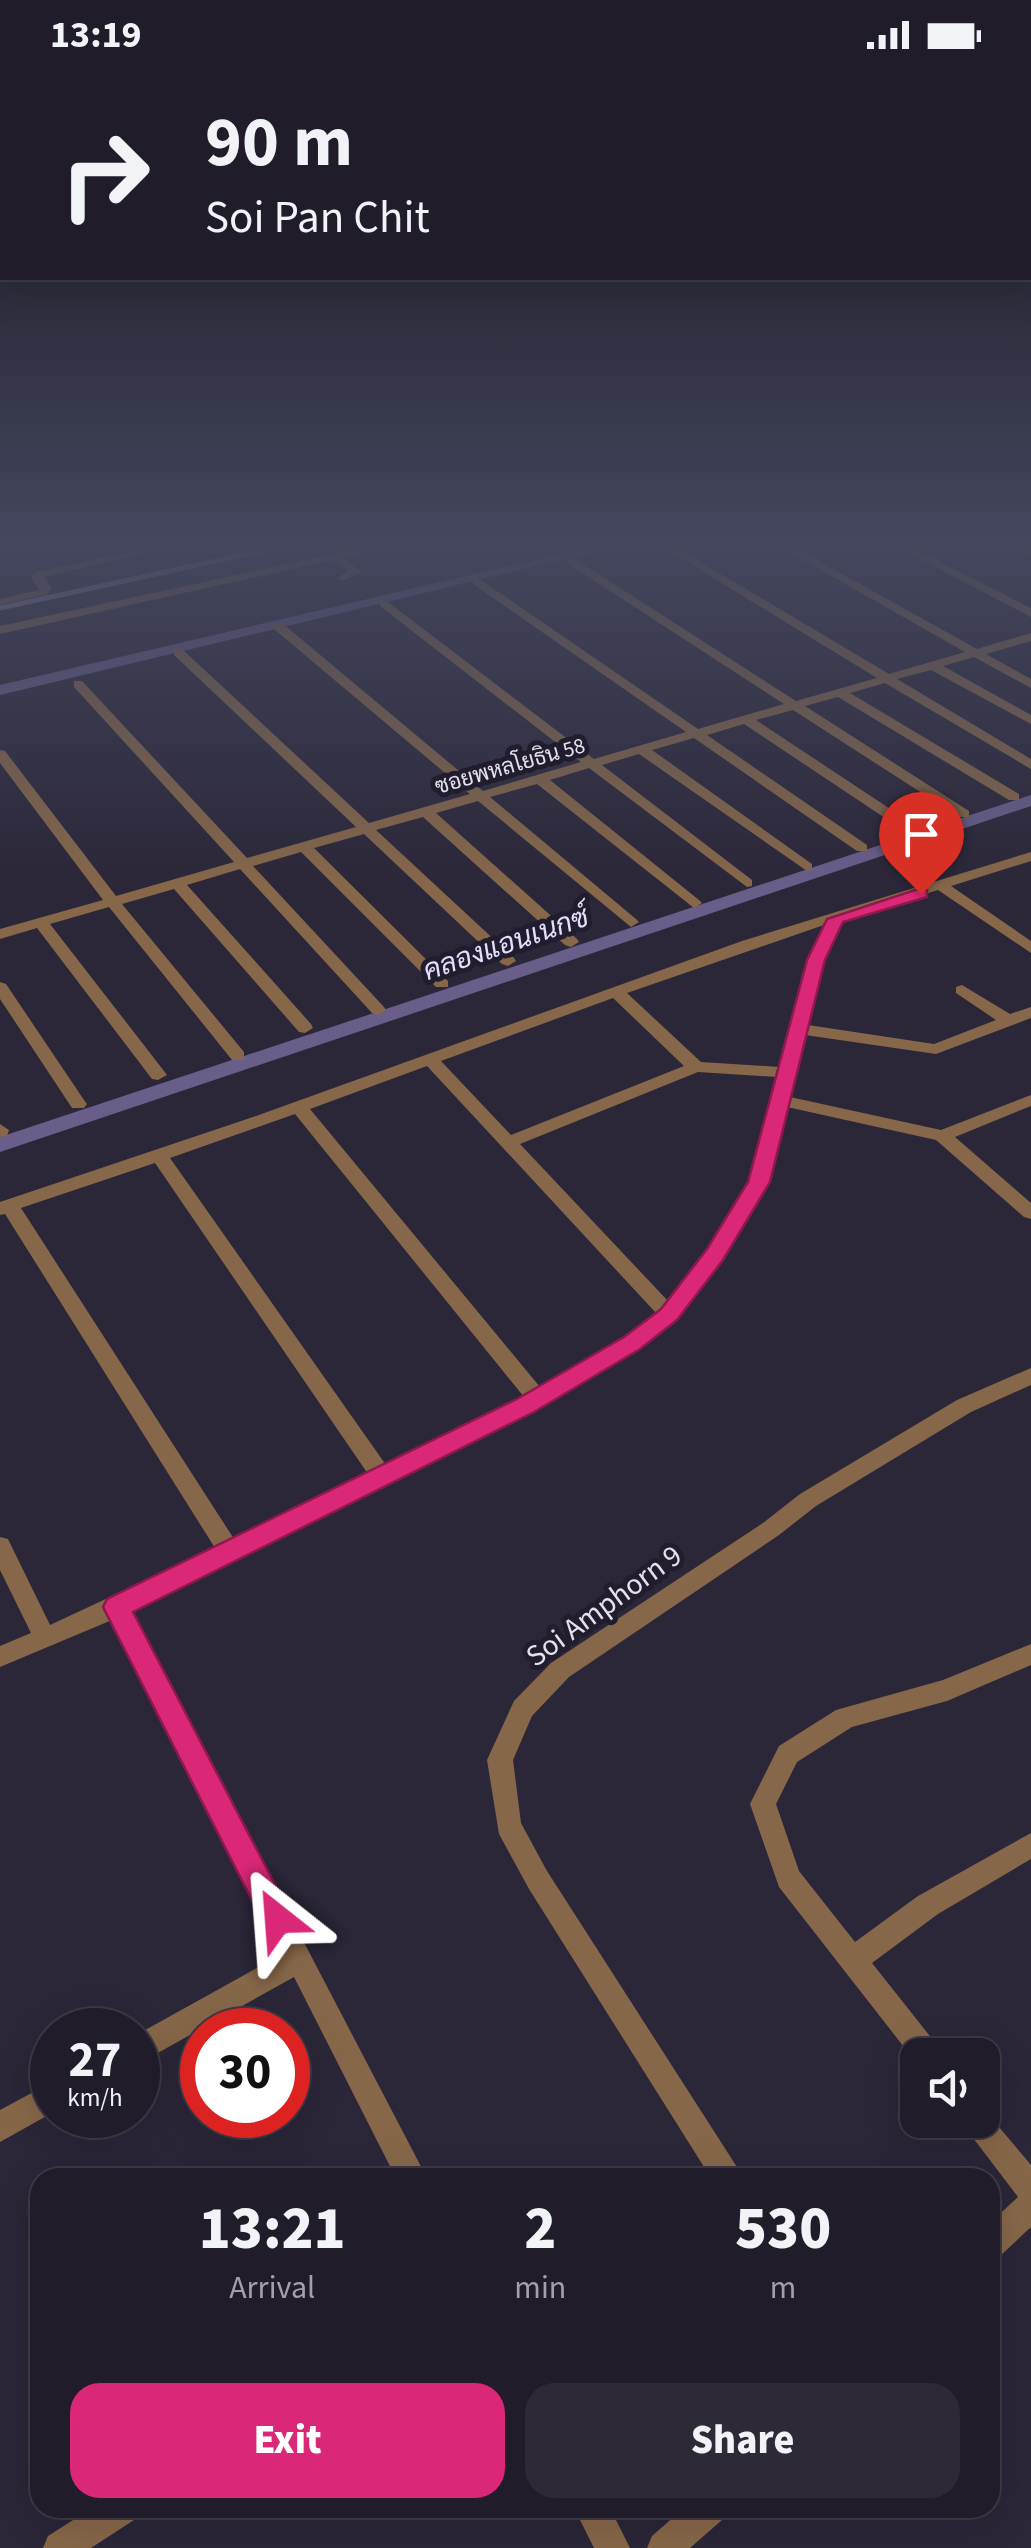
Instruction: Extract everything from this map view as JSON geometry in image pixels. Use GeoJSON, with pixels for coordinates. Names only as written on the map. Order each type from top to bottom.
{"type":"FeatureCollection","features":[{"type":"Feature","properties":{"kind":"street"},"geometry":{"type":"LineString","coordinates":[[183,657],[508,961]]}},
{"type":"Feature","properties":{"kind":"street"},"geometry":{"type":"LineString","coordinates":[[315,657],[631,922]]}},
{"type":"Feature","properties":{"kind":"street"},"geometry":{"type":"LineString","coordinates":[[453,657],[747,883]]}},
{"type":"Feature","properties":{"kind":"street"},"geometry":{"type":"LineString","coordinates":[[586,657],[862,848]]}},
{"type":"Feature","properties":{"kind":"street"},"geometry":{"type":"LineString","coordinates":[[719,657],[964,814]]}},
{"type":"Feature","properties":{"kind":"street"},"geometry":{"type":"LineString","coordinates":[[850,657],[1031,764]]}},
{"type":"Feature","properties":{"kind":"street","name":"ซอยพหลโยธิน 58"},"geometry":{"type":"LineString","coordinates":[[0,934],[961,657]]}},
{"type":"Feature","properties":{"kind":"street"},"geometry":{"type":"LineString","coordinates":[[981,657],[1031,684]]}},
{"type":"Feature","properties":{"kind":"street"},"geometry":{"type":"LineString","coordinates":[[932,665],[1031,720]]}},
{"type":"Feature","properties":{"kind":"street"},"geometry":{"type":"LineString","coordinates":[[78,684],[378,1010]]}},
{"type":"Feature","properties":{"kind":"street"},"geometry":{"type":"LineString","coordinates":[[839,692],[1014,797]]}},
{"type":"Feature","properties":{"kind":"street"},"geometry":{"type":"LineString","coordinates":[[745,719],[914,832]]}},
{"type":"Feature","properties":{"kind":"street"},"geometry":{"type":"LineString","coordinates":[[642,749],[807,867]]}},
{"type":"Feature","properties":{"kind":"street"},"geometry":{"type":"LineString","coordinates":[[0,754],[112,902],[238,1056]]}},
{"type":"Feature","properties":{"kind":"street"},"geometry":{"type":"LineString","coordinates":[[539,778],[694,903]]}},
{"type":"Feature","properties":{"kind":"street"},"geometry":{"type":"LineString","coordinates":[[425,811],[571,942]]}},
{"type":"Feature","properties":{"kind":"street"},"geometry":{"type":"LineString","coordinates":[[304,846],[442,984]]}},
{"type":"Feature","properties":{"kind":"street"},"geometry":{"type":"LineString","coordinates":[[229,1551],[5,1207],[299,1107],[732,950],[1028,860]]}},
{"type":"Feature","properties":{"kind":"street"},"geometry":{"type":"LineString","coordinates":[[177,883],[305,1028]]}},
{"type":"Feature","properties":{"kind":"street"},"geometry":{"type":"LineString","coordinates":[[942,887],[1031,948]]}},
{"type":"Feature","properties":{"kind":"street"},"geometry":{"type":"LineString","coordinates":[[0,1657],[116,1607],[538,1399],[632,1343],[669,1314],[715,1255],[759,1182],[816,960],[836,919]]}},
{"type":"Feature","properties":{"kind":"street"},"geometry":{"type":"LineString","coordinates":[[40,922],[158,1074]]}},
{"type":"Feature","properties":{"kind":"street"},"geometry":{"type":"LineString","coordinates":[[0,987],[78,1104]]}},
{"type":"Feature","properties":{"kind":"street"},"geometry":{"type":"LineString","coordinates":[[962,990],[1008,1021]]}},
{"type":"Feature","properties":{"kind":"street"},"geometry":{"type":"LineString","coordinates":[[616,993],[696,1068]]}},
{"type":"Feature","properties":{"kind":"street"},"geometry":{"type":"LineString","coordinates":[[798,1029],[936,1049],[1031,1012]]}},
{"type":"Feature","properties":{"kind":"street"},"geometry":{"type":"LineString","coordinates":[[430,1060],[669,1314]]}},
{"type":"Feature","properties":{"kind":"street"},"geometry":{"type":"LineString","coordinates":[[507,1143],[696,1068],[785,1072]]}},
{"type":"Feature","properties":{"kind":"street"},"geometry":{"type":"LineString","coordinates":[[781,1100],[942,1136],[1031,1213]]}},
{"type":"Feature","properties":{"kind":"street"},"geometry":{"type":"LineString","coordinates":[[942,1136],[1031,1100]]}},
{"type":"Feature","properties":{"kind":"street"},"geometry":{"type":"LineString","coordinates":[[299,1107],[538,1399]]}},
{"type":"Feature","properties":{"kind":"street"},"geometry":{"type":"LineString","coordinates":[[159,1156],[382,1476]]}},
{"type":"Feature","properties":{"kind":"street","name":"Soi Amphorn 9"},"geometry":{"type":"LineString","coordinates":[[723,2168],[530,1866],[508,1825],[500,1760],[522,1709],[560,1670],[770,1530],[808,1500],[964,1406],[1031,1376]]}},
{"type":"Feature","properties":{"kind":"street"},"geometry":{"type":"LineString","coordinates":[[0,1546],[46,1638]]}},
{"type":"Feature","properties":{"kind":"street"},"geometry":{"type":"LineString","coordinates":[[116,1607],[407,2168]]}},
{"type":"Feature","properties":{"kind":"street"},"geometry":{"type":"LineString","coordinates":[[914,2038],[788,1878],[763,1804],[788,1754],[846,1718],[947,1690],[1031,1654]]}},
{"type":"Feature","properties":{"kind":"street"},"geometry":{"type":"LineString","coordinates":[[853,1960],[928,1905],[1031,1845]]}},
{"type":"Feature","properties":{"kind":"street"},"geometry":{"type":"LineString","coordinates":[[160,2038],[299,1959]]}},
{"type":"Feature","properties":{"kind":"street"},"geometry":{"type":"LineString","coordinates":[[0,2127],[30,2110]]}},
{"type":"Feature","properties":{"kind":"street"},"geometry":{"type":"LineString","coordinates":[[991,2138],[1031,2190]]}},
{"type":"Feature","properties":{"kind":"street"},"geometry":{"type":"LineString","coordinates":[[1000,2235],[1031,2206]]}},
{"type":"Feature","properties":{"kind":"street"},"geometry":{"type":"LineString","coordinates":[[60,2548],[106,2518]]}},
{"type":"Feature","properties":{"kind":"street"},"geometry":{"type":"LineString","coordinates":[[596,2518],[613,2548]]}},
{"type":"Feature","properties":{"kind":"street"},"geometry":{"type":"LineString","coordinates":[[664,2548],[698,2518]]}},
{"type":"Feature","properties":{"kind":"waterway","name":"คลองแอนเนกซ์"},"geometry":{"type":"LineString","coordinates":[[0,690],[142,657]]}},
{"type":"Feature","properties":{"kind":"waterway","name":"คลองแอนเนกซ์"},"geometry":{"type":"LineString","coordinates":[[0,1145],[1031,800]]}},
{"type":"Feature","properties":{"kind":"route"},"geometry":{"type":"LineString","coordinates":[[278,1919],[116,1607],[526,1406],[632,1343],[669,1314],[715,1255],[759,1182],[816,960],[836,919],[921,894]]}}]}
